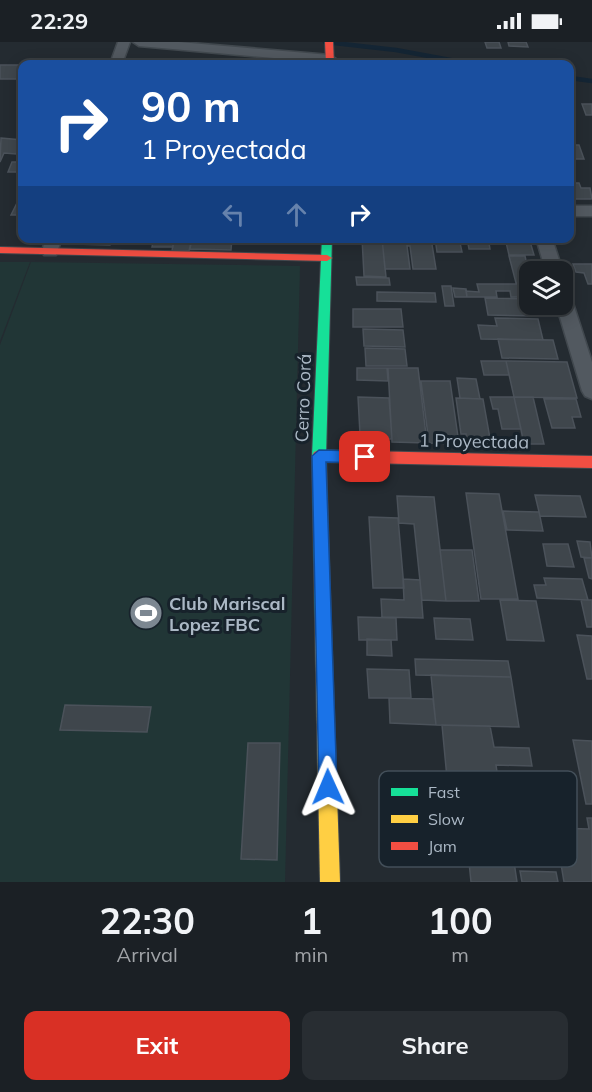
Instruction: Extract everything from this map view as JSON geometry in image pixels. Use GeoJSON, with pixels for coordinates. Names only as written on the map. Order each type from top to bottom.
{"type":"FeatureCollection","features":[{"type":"Feature","properties":{"kind":"street"},"geometry":{"type":"LineString","coordinates":[[117,60],[124,42]]}},
{"type":"Feature","properties":{"kind":"street"},"geometry":{"type":"LineString","coordinates":[[139,42],[330,54]]}},
{"type":"Feature","properties":{"kind":"street"},"geometry":{"type":"LineString","coordinates":[[574,210],[592,211]]}},
{"type":"Feature","properties":{"kind":"street","name":"Cerro Corá"},"geometry":{"type":"LineString","coordinates":[[327,243],[319,456],[330,882]]}},
{"type":"Feature","properties":{"kind":"street"},"geometry":{"type":"LineString","coordinates":[[546,243],[551,261]]}},
{"type":"Feature","properties":{"kind":"street"},"geometry":{"type":"LineString","coordinates":[[0,250],[52,245],[327,258]]}},
{"type":"Feature","properties":{"kind":"street"},"geometry":{"type":"LineString","coordinates":[[568,315],[592,391]]}},
{"type":"Feature","properties":{"kind":"street","name":"1 Proyectada"},"geometry":{"type":"LineString","coordinates":[[319,456],[592,462]]}},
{"type":"Feature","properties":{"kind":"green space"},"geometry":{"type":"Polygon","coordinates":[[[0,262],[30,262],[0,341],[0,262]]]}},
{"type":"Feature","properties":{"kind":"green space","name":"Club Mariscal Lopez FBC"},"geometry":{"type":"Polygon","coordinates":[[[31,262],[300,266],[285,882],[0,882],[0,345],[31,262]]]}},
{"type":"Feature","properties":{"kind":"building"},"geometry":{"type":"Polygon","coordinates":[[[485,42],[499,42],[501,48],[487,48],[485,42]]]}},
{"type":"Feature","properties":{"kind":"building"},"geometry":{"type":"Polygon","coordinates":[[[508,42],[526,42],[528,47],[509,46],[508,42]]]}},
{"type":"Feature","properties":{"kind":"building"},"geometry":{"type":"Polygon","coordinates":[[[0,65],[18,65],[18,79],[0,79],[0,65]]]}},
{"type":"Feature","properties":{"kind":"building"},"geometry":{"type":"Polygon","coordinates":[[[582,104],[592,104],[592,115],[586,115],[582,104]]]}},
{"type":"Feature","properties":{"kind":"building"},"geometry":{"type":"Polygon","coordinates":[[[1,138],[18,140],[16,154],[4,153],[0,162],[1,138]]]}},
{"type":"Feature","properties":{"kind":"building"},"geometry":{"type":"Polygon","coordinates":[[[574,145],[579,145],[584,159],[574,159],[574,145]]]}},
{"type":"Feature","properties":{"kind":"building"},"geometry":{"type":"Polygon","coordinates":[[[12,162],[18,162],[18,172],[8,172],[12,162]]]}},
{"type":"Feature","properties":{"kind":"building"},"geometry":{"type":"Polygon","coordinates":[[[574,183],[579,183],[581,188],[590,188],[592,199],[574,199],[574,183]]]}},
{"type":"Feature","properties":{"kind":"building"},"geometry":{"type":"Polygon","coordinates":[[[17,203],[18,203],[18,215],[11,215],[17,203]]]}},
{"type":"Feature","properties":{"kind":"building"},"geometry":{"type":"Polygon","coordinates":[[[74,243],[111,243],[110,245],[74,243]]]}},
{"type":"Feature","properties":{"kind":"building"},"geometry":{"type":"Polygon","coordinates":[[[153,243],[173,243],[173,247],[152,247],[153,243]]]}},
{"type":"Feature","properties":{"kind":"building"},"geometry":{"type":"Polygon","coordinates":[[[173,243],[191,243],[189,251],[172,251],[173,243]]]}},
{"type":"Feature","properties":{"kind":"building"},"geometry":{"type":"Polygon","coordinates":[[[191,243],[232,243],[231,250],[190,249],[191,243]]]}},
{"type":"Feature","properties":{"kind":"building"},"geometry":{"type":"Polygon","coordinates":[[[362,243],[382,243],[386,277],[364,276],[362,243]]]}},
{"type":"Feature","properties":{"kind":"building"},"geometry":{"type":"Polygon","coordinates":[[[382,243],[407,243],[410,269],[385,269],[382,243]]]}},
{"type":"Feature","properties":{"kind":"building"},"geometry":{"type":"Polygon","coordinates":[[[408,243],[432,243],[436,269],[413,269],[410,246],[408,243]]]}},
{"type":"Feature","properties":{"kind":"building"},"geometry":{"type":"Polygon","coordinates":[[[436,243],[460,243],[462,252],[437,252],[436,243]]]}},
{"type":"Feature","properties":{"kind":"building"},"geometry":{"type":"Polygon","coordinates":[[[468,243],[489,243],[490,249],[469,249],[468,243]]]}},
{"type":"Feature","properties":{"kind":"building"},"geometry":{"type":"Polygon","coordinates":[[[506,243],[530,243],[534,255],[509,255],[506,243]]]}},
{"type":"Feature","properties":{"kind":"building"},"geometry":{"type":"Polygon","coordinates":[[[509,256],[525,256],[526,261],[519,261],[519,283],[516,283],[509,256]]]}},
{"type":"Feature","properties":{"kind":"building"},"geometry":{"type":"Polygon","coordinates":[[[573,264],[592,264],[592,284],[588,284],[584,273],[576,272],[573,264]]]}},
{"type":"Feature","properties":{"kind":"building"},"geometry":{"type":"Polygon","coordinates":[[[356,277],[389,278],[390,285],[357,285],[356,277]]]}},
{"type":"Feature","properties":{"kind":"building"},"geometry":{"type":"Polygon","coordinates":[[[477,284],[519,284],[519,297],[511,297],[510,291],[496,291],[497,297],[467,297],[466,291],[479,292],[477,284]]]}},
{"type":"Feature","properties":{"kind":"building"},"geometry":{"type":"Polygon","coordinates":[[[442,286],[451,286],[454,306],[445,306],[442,286]]]}},
{"type":"Feature","properties":{"kind":"building"},"geometry":{"type":"Polygon","coordinates":[[[453,288],[466,289],[467,297],[455,297],[453,288]]]}},
{"type":"Feature","properties":{"kind":"building"},"geometry":{"type":"Polygon","coordinates":[[[377,292],[435,293],[436,302],[377,301],[377,292]]]}},
{"type":"Feature","properties":{"kind":"building"},"geometry":{"type":"Polygon","coordinates":[[[485,298],[519,299],[519,315],[537,316],[488,315],[485,298]]]}},
{"type":"Feature","properties":{"kind":"building"},"geometry":{"type":"Polygon","coordinates":[[[353,309],[401,309],[403,327],[353,327],[353,309]]]}},
{"type":"Feature","properties":{"kind":"building"},"geometry":{"type":"Polygon","coordinates":[[[495,318],[538,319],[543,340],[481,339],[478,325],[497,326],[495,318]]]}},
{"type":"Feature","properties":{"kind":"building"},"geometry":{"type":"Polygon","coordinates":[[[363,329],[403,330],[405,347],[364,346],[363,329]]]}},
{"type":"Feature","properties":{"kind":"building"},"geometry":{"type":"Polygon","coordinates":[[[498,339],[553,340],[558,359],[502,358],[498,339]]]}},
{"type":"Feature","properties":{"kind":"building"},"geometry":{"type":"Polygon","coordinates":[[[365,348],[405,349],[407,366],[366,366],[365,348]]]}},
{"type":"Feature","properties":{"kind":"building"},"geometry":{"type":"Polygon","coordinates":[[[481,361],[506,361],[509,375],[484,375],[481,361]]]}},
{"type":"Feature","properties":{"kind":"building"},"geometry":{"type":"Polygon","coordinates":[[[506,361],[567,362],[577,398],[514,397],[506,361]]]}},
{"type":"Feature","properties":{"kind":"building"},"geometry":{"type":"Polygon","coordinates":[[[357,368],[387,368],[388,381],[357,380],[357,368]]]}},
{"type":"Feature","properties":{"kind":"building"},"geometry":{"type":"Polygon","coordinates":[[[388,368],[418,368],[427,443],[392,442],[388,368]]]}},
{"type":"Feature","properties":{"kind":"building"},"geometry":{"type":"Polygon","coordinates":[[[457,378],[476,379],[480,399],[460,398],[457,378]]]}},
{"type":"Feature","properties":{"kind":"building"},"geometry":{"type":"Polygon","coordinates":[[[421,381],[450,381],[459,444],[429,443],[421,381]]]}},
{"type":"Feature","properties":{"kind":"building"},"geometry":{"type":"Polygon","coordinates":[[[358,397],[389,398],[392,439],[367,439],[360,434],[358,397]]]}},
{"type":"Feature","properties":{"kind":"building"},"geometry":{"type":"Polygon","coordinates":[[[490,397],[514,397],[521,429],[502,429],[498,409],[493,409],[490,397]]]}},
{"type":"Feature","properties":{"kind":"building"},"geometry":{"type":"Polygon","coordinates":[[[514,397],[533,397],[544,444],[524,444],[514,397]]]}},
{"type":"Feature","properties":{"kind":"building"},"geometry":{"type":"Polygon","coordinates":[[[456,398],[483,399],[491,444],[467,444],[466,434],[461,434],[456,398]]]}},
{"type":"Feature","properties":{"kind":"building"},"geometry":{"type":"Polygon","coordinates":[[[544,399],[576,399],[581,417],[572,417],[575,428],[552,428],[544,399]]]}},
{"type":"Feature","properties":{"kind":"building"},"geometry":{"type":"Polygon","coordinates":[[[466,493],[499,494],[518,599],[481,599],[466,493]]]}},
{"type":"Feature","properties":{"kind":"building"},"geometry":{"type":"Polygon","coordinates":[[[535,495],[580,496],[586,517],[540,516],[535,495]]]}},
{"type":"Feature","properties":{"kind":"building"},"geometry":{"type":"Polygon","coordinates":[[[397,496],[434,497],[446,601],[422,600],[414,524],[399,523],[397,496]]]}},
{"type":"Feature","properties":{"kind":"building"},"geometry":{"type":"Polygon","coordinates":[[[503,511],[539,512],[543,531],[507,530],[503,511]]]}},
{"type":"Feature","properties":{"kind":"building"},"geometry":{"type":"Polygon","coordinates":[[[369,517],[398,518],[404,588],[373,588],[369,517]]]}},
{"type":"Feature","properties":{"kind":"building"},"geometry":{"type":"Polygon","coordinates":[[[577,541],[590,542],[592,558],[581,557],[577,541]]]}},
{"type":"Feature","properties":{"kind":"building"},"geometry":{"type":"Polygon","coordinates":[[[543,544],[568,544],[574,567],[547,566],[543,544]]]}},
{"type":"Feature","properties":{"kind":"building"},"geometry":{"type":"Polygon","coordinates":[[[440,550],[472,550],[479,601],[446,601],[440,550]]]}},
{"type":"Feature","properties":{"kind":"building"},"geometry":{"type":"Polygon","coordinates":[[[584,558],[592,558],[592,579],[589,578],[584,558]]]}},
{"type":"Feature","properties":{"kind":"building"},"geometry":{"type":"Polygon","coordinates":[[[544,578],[582,579],[588,600],[537,598],[534,585],[546,585],[544,578]]]}},
{"type":"Feature","properties":{"kind":"building"},"geometry":{"type":"Polygon","coordinates":[[[403,579],[420,580],[423,618],[382,617],[381,599],[404,600],[403,579]]]}},
{"type":"Feature","properties":{"kind":"building"},"geometry":{"type":"Polygon","coordinates":[[[500,600],[536,601],[544,641],[507,640],[500,600]]]}},
{"type":"Feature","properties":{"kind":"building"},"geometry":{"type":"Polygon","coordinates":[[[581,600],[592,600],[592,627],[587,627],[581,600]]]}},
{"type":"Feature","properties":{"kind":"building"},"geometry":{"type":"Polygon","coordinates":[[[358,617],[396,618],[397,640],[359,640],[358,617]]]}},
{"type":"Feature","properties":{"kind":"building"},"geometry":{"type":"Polygon","coordinates":[[[434,618],[470,619],[473,640],[436,639],[434,618]]]}},
{"type":"Feature","properties":{"kind":"building"},"geometry":{"type":"Polygon","coordinates":[[[577,635],[592,636],[592,679],[587,679],[577,635]]]}},
{"type":"Feature","properties":{"kind":"building"},"geometry":{"type":"Polygon","coordinates":[[[367,639],[391,640],[392,656],[367,655],[367,639]]]}},
{"type":"Feature","properties":{"kind":"building"},"geometry":{"type":"Polygon","coordinates":[[[415,659],[508,661],[511,677],[416,675],[415,659]]]}},
{"type":"Feature","properties":{"kind":"building"},"geometry":{"type":"Polygon","coordinates":[[[367,669],[409,670],[411,698],[369,698],[367,669]]]}},
{"type":"Feature","properties":{"kind":"building"},"geometry":{"type":"Polygon","coordinates":[[[431,675],[511,677],[519,727],[436,725],[431,675]]]}},
{"type":"Feature","properties":{"kind":"building"},"geometry":{"type":"Polygon","coordinates":[[[389,698],[433,699],[436,725],[390,723],[389,698]]]}},
{"type":"Feature","properties":{"kind":"building"},"geometry":{"type":"Polygon","coordinates":[[[65,705],[151,707],[147,732],[60,730],[65,705]]]}},
{"type":"Feature","properties":{"kind":"building"},"geometry":{"type":"Polygon","coordinates":[[[442,725],[490,726],[494,747],[529,748],[532,766],[496,765],[497,771],[446,771],[442,725]]]}},
{"type":"Feature","properties":{"kind":"building"},"geometry":{"type":"Polygon","coordinates":[[[573,740],[592,741],[592,804],[586,804],[573,740]]]}},
{"type":"Feature","properties":{"kind":"building"},"geometry":{"type":"Polygon","coordinates":[[[248,743],[280,743],[277,860],[241,859],[248,743]]]}},
{"type":"Feature","properties":{"kind":"building"},"geometry":{"type":"Polygon","coordinates":[[[587,818],[592,818],[592,882],[564,882],[562,867],[577,867],[577,829],[589,829],[587,818]]]}},
{"type":"Feature","properties":{"kind":"building"},"geometry":{"type":"Polygon","coordinates":[[[469,867],[515,867],[517,882],[471,882],[469,867]]]}},
{"type":"Feature","properties":{"kind":"building"},"geometry":{"type":"Polygon","coordinates":[[[520,871],[556,872],[558,882],[522,882],[520,871]]]}},
{"type":"Feature","properties":{"kind":"waterway"},"geometry":{"type":"LineString","coordinates":[[325,42],[396,50],[450,60]]}},
{"type":"Feature","properties":{"kind":"waterway"},"geometry":{"type":"LineString","coordinates":[[574,79],[592,81]]}},
{"type":"Feature","properties":{"kind":"traffic: fast"},"geometry":{"type":"LineString","coordinates":[[323,620],[319,456],[327,243]]}},
{"type":"Feature","properties":{"kind":"traffic: slow"},"geometry":{"type":"LineString","coordinates":[[323,620],[330,882]]}},
{"type":"Feature","properties":{"kind":"traffic: jam"},"geometry":{"type":"LineString","coordinates":[[329,42],[330,60]]}},
{"type":"Feature","properties":{"kind":"traffic: jam"},"geometry":{"type":"LineString","coordinates":[[0,250],[327,258]]}},
{"type":"Feature","properties":{"kind":"traffic: jam"},"geometry":{"type":"LineString","coordinates":[[319,456],[592,462]]}},
{"type":"Feature","properties":{"kind":"place","name":"Club Mariscal Lopez FBC"},"geometry":{"type":"Point","coordinates":[146,613]}},
{"type":"Feature","properties":{"kind":"route"},"geometry":{"type":"LineString","coordinates":[[328,787],[319,456],[365,457]]}}]}
